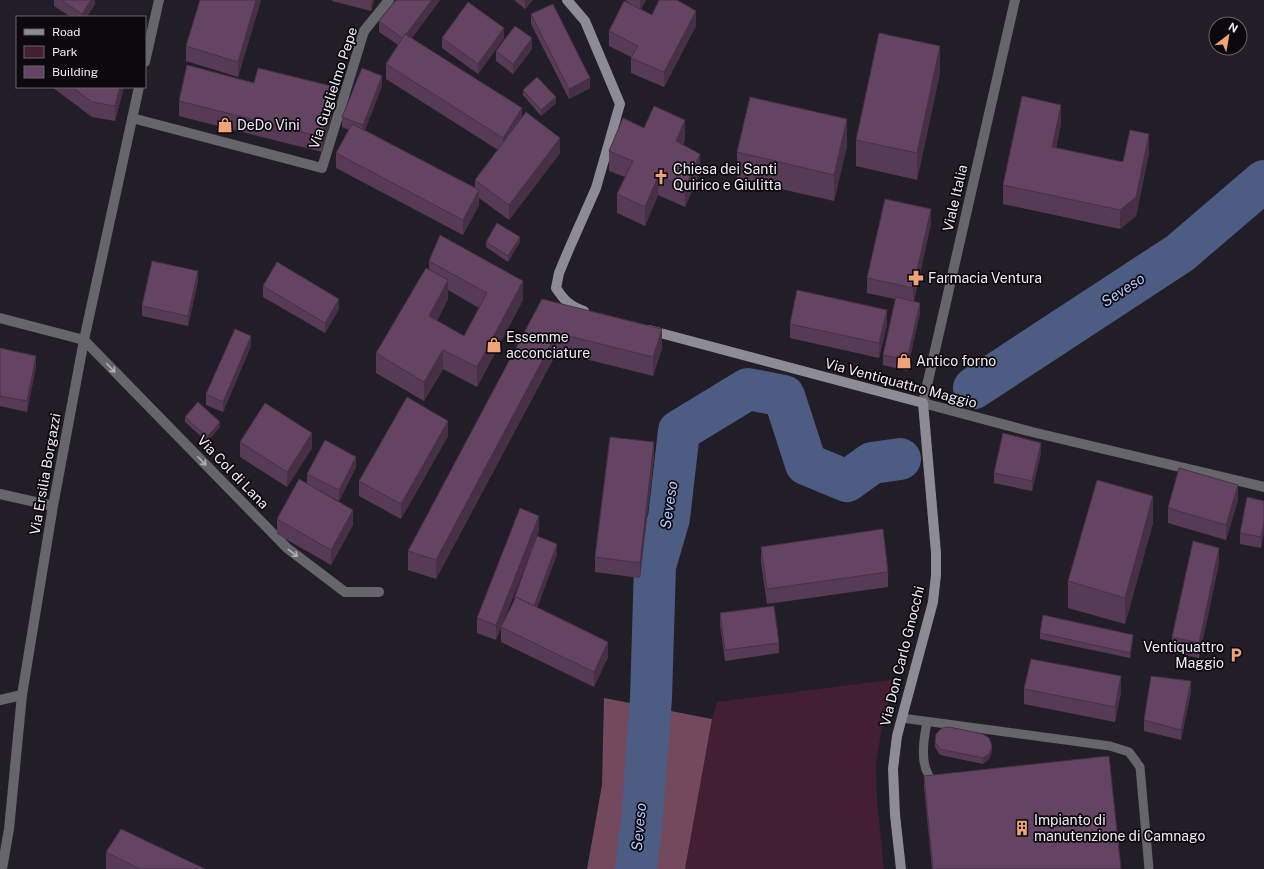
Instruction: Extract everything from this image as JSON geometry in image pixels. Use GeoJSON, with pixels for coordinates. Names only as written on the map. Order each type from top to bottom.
{"type":"FeatureCollection","features":[{"type":"Feature","properties":{"kind":"street"},"geometry":{"type":"LineString","coordinates":[[146,57],[158,0]]}},
{"type":"Feature","properties":{"kind":"street","name":"Via Guglielmo Pepe"},"geometry":{"type":"LineString","coordinates":[[132,118],[322,168],[364,31],[389,0]]}},
{"type":"Feature","properties":{"kind":"street"},"geometry":{"type":"LineString","coordinates":[[567,0],[585,21],[620,104],[596,188],[568,250],[556,288],[565,301],[576,309],[596,316]]}},
{"type":"Feature","properties":{"kind":"street","name":"Viale Italia"},"geometry":{"type":"LineString","coordinates":[[923,403],[1015,0]]}},
{"type":"Feature","properties":{"kind":"street","name":"Via Ersilia Borgazzi"},"geometry":{"type":"LineString","coordinates":[[2,869],[9,829],[22,695],[53,506],[84,340],[139,88]]}},
{"type":"Feature","properties":{"kind":"street"},"geometry":{"type":"LineString","coordinates":[[0,318],[84,340]]}},
{"type":"Feature","properties":{"kind":"street","name":"Via Ventiquattro Maggio"},"geometry":{"type":"LineString","coordinates":[[641,328],[1032,432],[1264,487]]}},
{"type":"Feature","properties":{"kind":"street","name":"Via Col di Lana"},"geometry":{"type":"LineString","coordinates":[[84,340],[287,548],[345,592],[379,592]]}},
{"type":"Feature","properties":{"kind":"street","name":"Via Don Carlo Gnocchi"},"geometry":{"type":"LineString","coordinates":[[901,869],[895,815],[893,769],[896,736],[933,602],[936,575],[936,553],[923,403]]}},
{"type":"Feature","properties":{"kind":"street"},"geometry":{"type":"LineString","coordinates":[[0,494],[53,506]]}},
{"type":"Feature","properties":{"kind":"street"},"geometry":{"type":"LineString","coordinates":[[0,700],[22,695]]}},
{"type":"Feature","properties":{"kind":"lane"},"geometry":{"type":"LineString","coordinates":[[902,718],[1110,746],[1129,752],[1140,767],[1150,869]]}},
{"type":"Feature","properties":{"kind":"lane"},"geometry":{"type":"LineString","coordinates":[[927,722],[924,742],[924,764],[928,776],[942,785]]}},
{"type":"Feature","properties":{"kind":"green space"},"geometry":{"type":"Polygon","coordinates":[[[897,679],[883,720],[876,763],[877,802],[884,869],[685,869],[712,719],[717,702],[897,679]]]}},
{"type":"Feature","properties":{"kind":"shaded area"},"geometry":{"type":"Polygon","coordinates":[[[604,698],[712,719],[685,869],[587,869],[602,785],[604,698]]]}},
{"type":"Feature","properties":{"kind":"building"},"geometry":{"type":"Polygon","coordinates":[[[61,0],[91,0],[82,14],[61,0]]]}},
{"type":"Feature","properties":{"kind":"building"},"geometry":{"type":"Polygon","coordinates":[[[200,0],[256,0],[238,62],[186,46],[200,0]]]}},
{"type":"Feature","properties":{"kind":"building"},"geometry":{"type":"Polygon","coordinates":[[[396,0],[432,0],[402,38],[379,21],[396,0]]]}},
{"type":"Feature","properties":{"kind":"building"},"geometry":{"type":"Polygon","coordinates":[[[659,0],[677,0],[696,11],[664,72],[631,58],[638,46],[609,31],[624,1],[652,15],[659,0]]]}},
{"type":"Feature","properties":{"kind":"building"},"geometry":{"type":"Polygon","coordinates":[[[468,2],[504,28],[478,64],[442,38],[468,2]]]}},
{"type":"Feature","properties":{"kind":"building"},"geometry":{"type":"Polygon","coordinates":[[[553,4],[590,78],[569,89],[531,14],[553,4]]]}},
{"type":"Feature","properties":{"kind":"building"},"geometry":{"type":"Polygon","coordinates":[[[515,26],[532,38],[513,64],[496,51],[515,26]]]}},
{"type":"Feature","properties":{"kind":"building"},"geometry":{"type":"Polygon","coordinates":[[[879,33],[940,46],[917,153],[856,140],[879,33]]]}},
{"type":"Feature","properties":{"kind":"building"},"geometry":{"type":"Polygon","coordinates":[[[405,34],[522,108],[503,138],[386,64],[405,34]]]}},
{"type":"Feature","properties":{"kind":"building"},"geometry":{"type":"Polygon","coordinates":[[[187,65],[254,83],[258,68],[335,87],[322,137],[179,101],[187,65]]]}},
{"type":"Feature","properties":{"kind":"building"},"geometry":{"type":"Polygon","coordinates":[[[362,68],[382,76],[363,125],[342,117],[362,68]]]}},
{"type":"Feature","properties":{"kind":"building"},"geometry":{"type":"Polygon","coordinates":[[[537,77],[556,97],[541,110],[523,90],[537,77]]]}},
{"type":"Feature","properties":{"kind":"building"},"geometry":{"type":"Polygon","coordinates":[[[73,88],[120,88],[115,106],[92,102],[73,88]]]}},
{"type":"Feature","properties":{"kind":"building"},"geometry":{"type":"Polygon","coordinates":[[[1022,96],[1061,105],[1052,147],[1123,162],[1130,130],[1149,134],[1136,197],[1120,210],[1003,185],[1022,96]]]}},
{"type":"Feature","properties":{"kind":"building"},"geometry":{"type":"Polygon","coordinates":[[[750,97],[847,119],[834,175],[737,152],[750,97]]]}},
{"type":"Feature","properties":{"kind":"building","name":"Chiesa dei Santi Quirico e Giulitta"},"geometry":{"type":"Polygon","coordinates":[[[654,106],[685,120],[676,141],[700,154],[685,188],[658,176],[645,207],[617,194],[633,161],[609,151],[623,118],[644,128],[654,106]]]}},
{"type":"Feature","properties":{"kind":"building"},"geometry":{"type":"Polygon","coordinates":[[[526,112],[560,138],[509,205],[475,180],[526,112]]]}},
{"type":"Feature","properties":{"kind":"building"},"geometry":{"type":"Polygon","coordinates":[[[352,124],[479,190],[463,220],[336,153],[352,124]]]}},
{"type":"Feature","properties":{"kind":"building"},"geometry":{"type":"Polygon","coordinates":[[[885,199],[931,209],[913,288],[867,278],[885,199]]]}},
{"type":"Feature","properties":{"kind":"building"},"geometry":{"type":"Polygon","coordinates":[[[497,223],[520,237],[508,256],[486,242],[497,223]]]}},
{"type":"Feature","properties":{"kind":"building"},"geometry":{"type":"Polygon","coordinates":[[[440,235],[523,281],[477,367],[443,350],[424,382],[376,353],[426,268],[448,280],[429,316],[464,336],[487,293],[429,261],[440,235]]]}},
{"type":"Feature","properties":{"kind":"building"},"geometry":{"type":"Polygon","coordinates":[[[152,261],[198,271],[188,316],[142,306],[152,261]]]}},
{"type":"Feature","properties":{"kind":"building"},"geometry":{"type":"Polygon","coordinates":[[[277,262],[339,299],[325,323],[263,286],[277,262]]]}},
{"type":"Feature","properties":{"kind":"building"},"geometry":{"type":"Polygon","coordinates":[[[797,290],[887,310],[879,343],[790,324],[797,290]]]}},
{"type":"Feature","properties":{"kind":"building"},"geometry":{"type":"Polygon","coordinates":[[[896,297],[920,303],[907,360],[883,355],[896,297]]]}},
{"type":"Feature","properties":{"kind":"building"},"geometry":{"type":"Polygon","coordinates":[[[542,299],[662,329],[653,357],[557,333],[436,560],[408,551],[542,299]]]}},
{"type":"Feature","properties":{"kind":"building"},"geometry":{"type":"Polygon","coordinates":[[[235,329],[251,336],[223,402],[206,394],[235,329]]]}},
{"type":"Feature","properties":{"kind":"building"},"geometry":{"type":"Polygon","coordinates":[[[0,348],[36,356],[27,401],[0,396],[0,348]]]}},
{"type":"Feature","properties":{"kind":"building"},"geometry":{"type":"Polygon","coordinates":[[[407,397],[448,421],[401,504],[359,481],[407,397]]]}},
{"type":"Feature","properties":{"kind":"building"},"geometry":{"type":"Polygon","coordinates":[[[198,402],[220,422],[207,437],[185,417],[198,402]]]}},
{"type":"Feature","properties":{"kind":"building"},"geometry":{"type":"Polygon","coordinates":[[[265,403],[312,433],[287,472],[240,442],[265,403]]]}},
{"type":"Feature","properties":{"kind":"building"},"geometry":{"type":"Polygon","coordinates":[[[1003,433],[1041,443],[1032,481],[994,473],[1003,433]]]}},
{"type":"Feature","properties":{"kind":"building"},"geometry":{"type":"Polygon","coordinates":[[[610,437],[654,442],[640,563],[595,557],[610,437]]]}},
{"type":"Feature","properties":{"kind":"building"},"geometry":{"type":"Polygon","coordinates":[[[325,440],[356,457],[339,490],[307,474],[325,440]]]}},
{"type":"Feature","properties":{"kind":"building"},"geometry":{"type":"Polygon","coordinates":[[[1179,468],[1238,485],[1226,525],[1168,508],[1179,468]]]}},
{"type":"Feature","properties":{"kind":"building"},"geometry":{"type":"Polygon","coordinates":[[[299,479],[353,510],[331,550],[277,519],[299,479]]]}},
{"type":"Feature","properties":{"kind":"building"},"geometry":{"type":"Polygon","coordinates":[[[1097,480],[1153,496],[1125,598],[1068,581],[1097,480]]]}},
{"type":"Feature","properties":{"kind":"building"},"geometry":{"type":"Polygon","coordinates":[[[1247,497],[1264,501],[1264,523],[1261,537],[1240,533],[1247,497]]]}},
{"type":"Feature","properties":{"kind":"building"},"geometry":{"type":"Polygon","coordinates":[[[520,508],[539,516],[496,625],[477,618],[520,508]]]}},
{"type":"Feature","properties":{"kind":"building"},"geometry":{"type":"Polygon","coordinates":[[[883,529],[888,572],[767,589],[761,547],[883,529]]]}},
{"type":"Feature","properties":{"kind":"building"},"geometry":{"type":"Polygon","coordinates":[[[537,536],[557,544],[534,606],[516,597],[514,599],[537,536]]]}},
{"type":"Feature","properties":{"kind":"building"},"geometry":{"type":"Polygon","coordinates":[[[1193,541],[1219,548],[1199,643],[1172,637],[1193,541]]]}},
{"type":"Feature","properties":{"kind":"building"},"geometry":{"type":"Polygon","coordinates":[[[516,597],[608,642],[594,672],[501,627],[516,597]]]}},
{"type":"Feature","properties":{"kind":"building"},"geometry":{"type":"Polygon","coordinates":[[[774,606],[779,643],[725,650],[720,613],[774,606]]]}},
{"type":"Feature","properties":{"kind":"building"},"geometry":{"type":"Polygon","coordinates":[[[1043,615],[1133,635],[1130,653],[1040,633],[1043,615]]]}},
{"type":"Feature","properties":{"kind":"building"},"geometry":{"type":"Polygon","coordinates":[[[1031,659],[1121,676],[1115,707],[1024,689],[1031,659]]]}},
{"type":"Feature","properties":{"kind":"building"},"geometry":{"type":"Polygon","coordinates":[[[1151,676],[1191,681],[1181,730],[1144,720],[1151,676]]]}},
{"type":"Feature","properties":{"kind":"building"},"geometry":{"type":"Polygon","coordinates":[[[949,727],[983,734],[989,738],[992,746],[989,754],[983,758],[940,749],[935,742],[936,734],[942,728],[949,727]]]}},
{"type":"Feature","properties":{"kind":"building","name":"Impianto di manutenzione di Camnago"},"geometry":{"type":"Polygon","coordinates":[[[1109,756],[1121,869],[933,869],[924,776],[1109,756]]]}},
{"type":"Feature","properties":{"kind":"building"},"geometry":{"type":"Polygon","coordinates":[[[121,829],[205,869],[140,869],[106,852],[121,829]]]}},
{"type":"Feature","properties":{"kind":"waterway","name":"Seveso"},"geometry":{"type":"LineString","coordinates":[[974,388],[1180,253],[1264,181]]}},
{"type":"Feature","properties":{"kind":"waterway","name":"Seveso"},"geometry":{"type":"LineString","coordinates":[[636,869],[642,817],[651,698],[655,566],[669,518],[679,431],[748,389],[784,396],[806,464],[847,481],[872,463],[900,459]]}},
{"type":"Feature","properties":{"kind":"place","name":"DeDo Vini"},"geometry":{"type":"Point","coordinates":[225,125]}},
{"type":"Feature","properties":{"kind":"place","name":"Chiesa dei Santi Quirico e Giulitta"},"geometry":{"type":"Point","coordinates":[661,177]}},
{"type":"Feature","properties":{"kind":"place","name":"Farmacia Ventura"},"geometry":{"type":"Point","coordinates":[916,278]}},
{"type":"Feature","properties":{"kind":"place","name":"Essemme acconciature"},"geometry":{"type":"Point","coordinates":[494,345]}},
{"type":"Feature","properties":{"kind":"place","name":"Antico forno"},"geometry":{"type":"Point","coordinates":[904,361]}},
{"type":"Feature","properties":{"kind":"place","name":"Ventiquattro Maggio"},"geometry":{"type":"Point","coordinates":[1236,655]}},
{"type":"Feature","properties":{"kind":"place","name":"Impianto di manutenzione di Camnago"},"geometry":{"type":"Point","coordinates":[1022,828]}}]}
